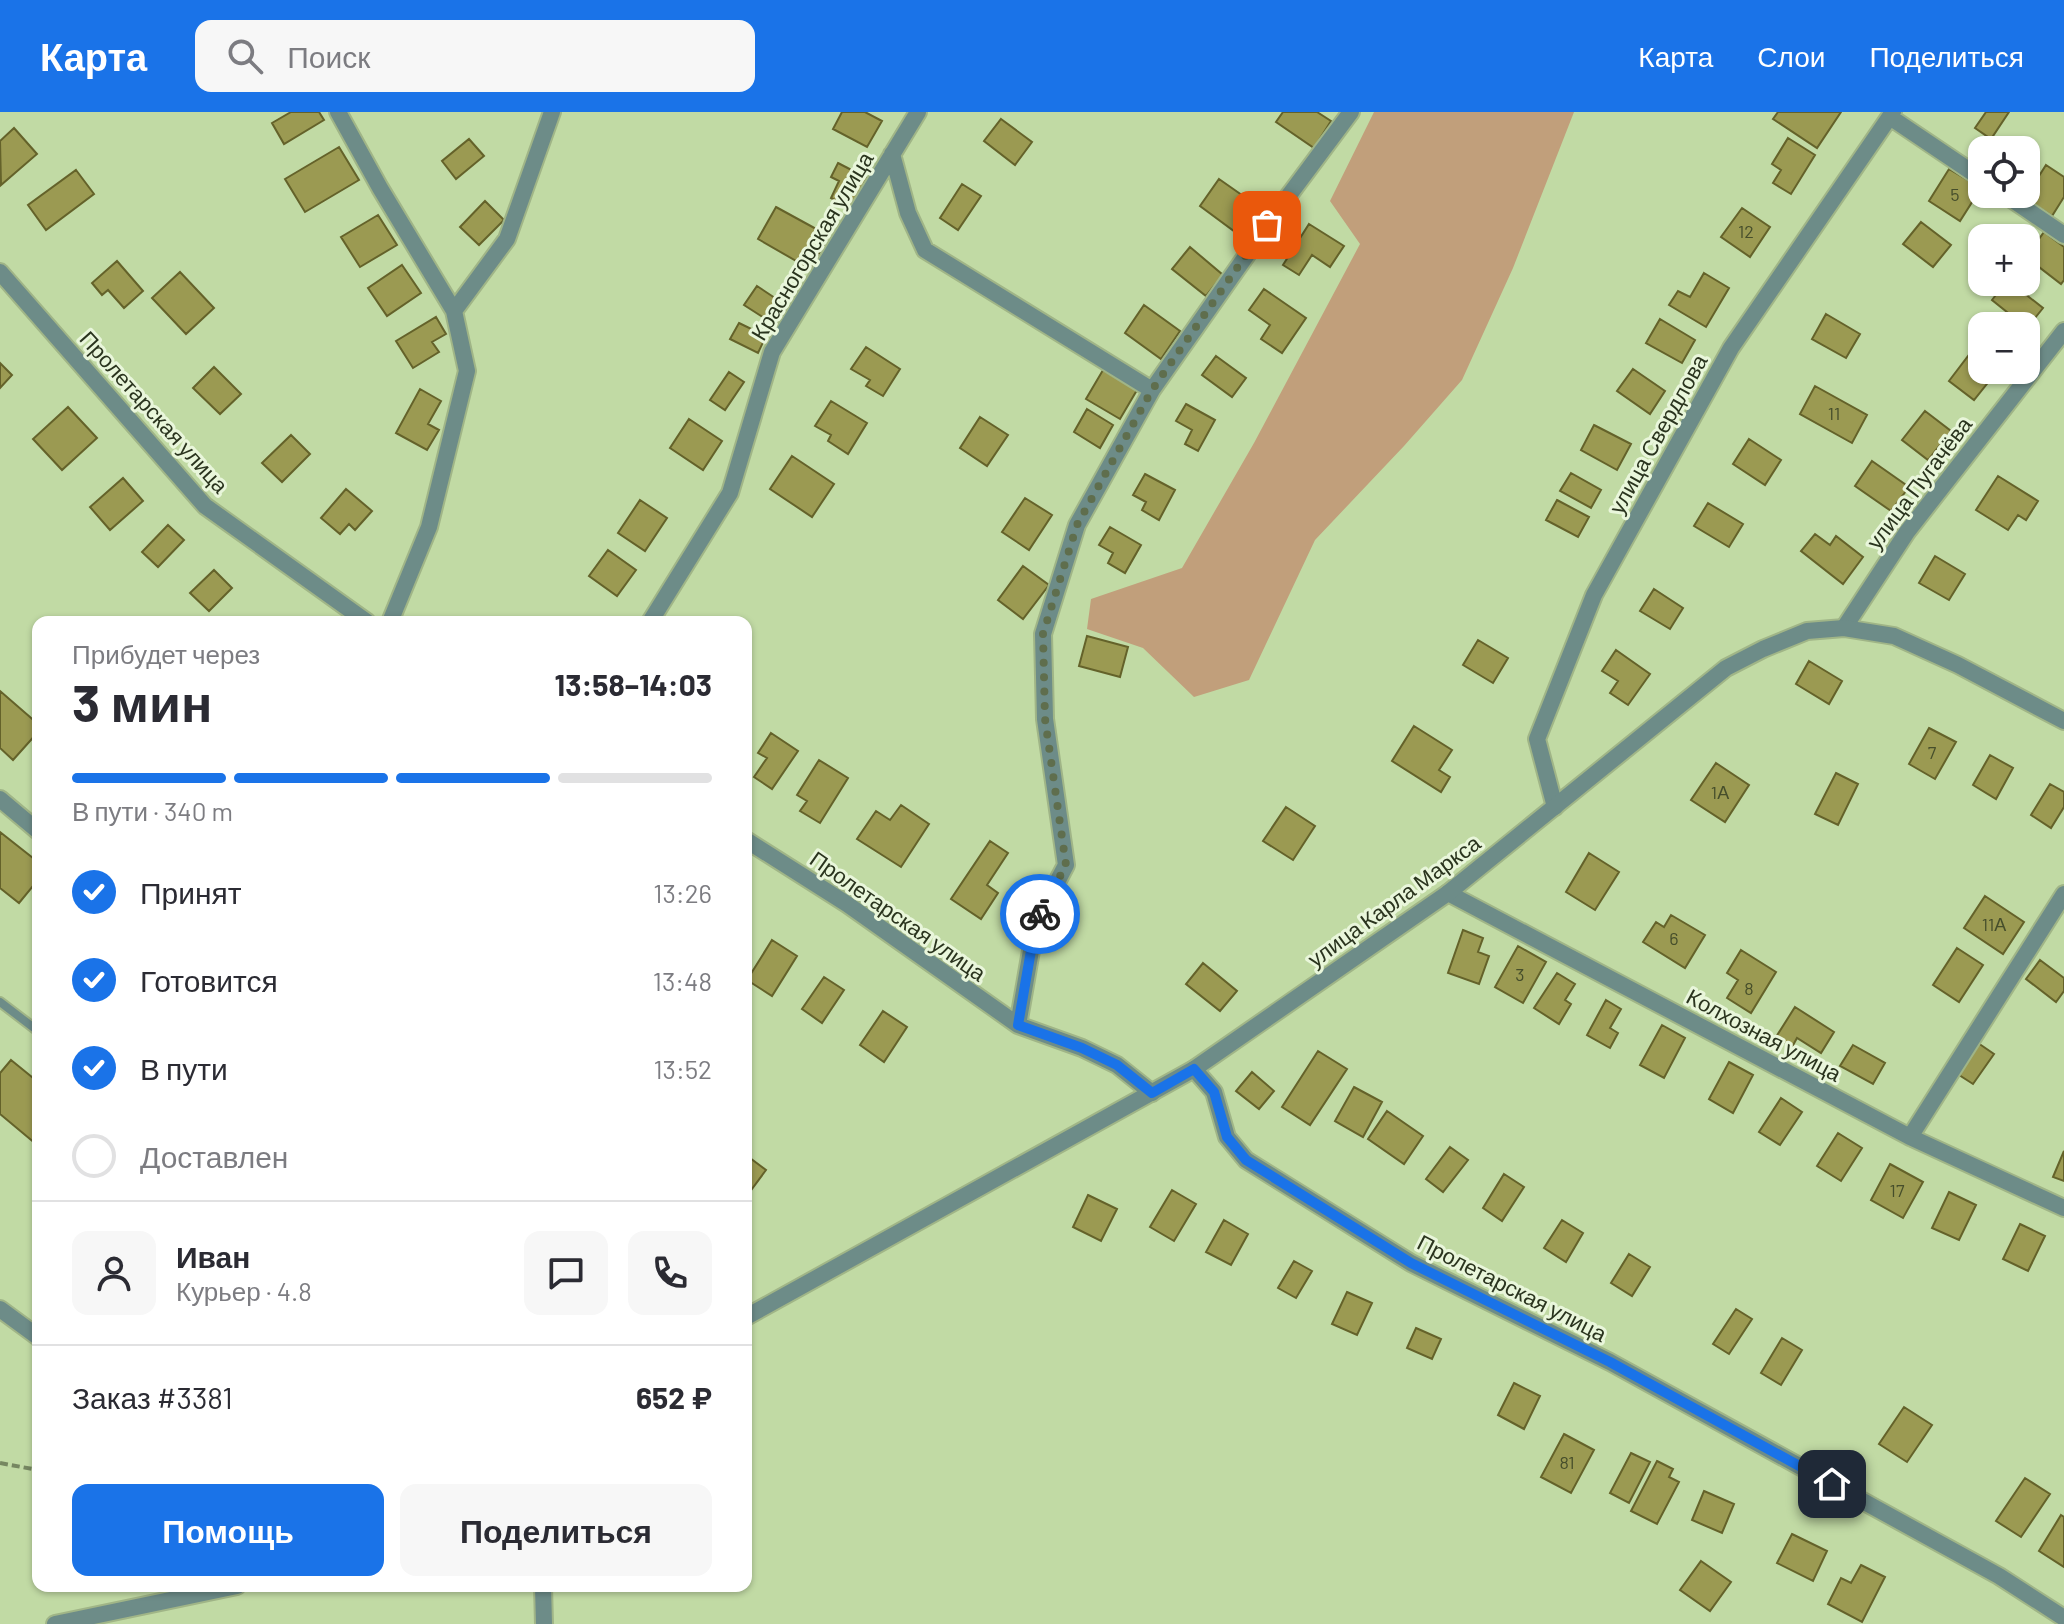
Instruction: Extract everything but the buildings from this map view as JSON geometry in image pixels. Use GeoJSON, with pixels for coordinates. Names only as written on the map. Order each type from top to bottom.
{"type":"FeatureCollection","features":[{"type":"Feature","properties":{"kind":"street"},"geometry":{"type":"LineString","coordinates":[[338,112],[454,311],[467,371],[429,527],[392,616]]}},
{"type":"Feature","properties":{"kind":"street"},"geometry":{"type":"LineString","coordinates":[[454,311],[507,239],[552,112]]}},
{"type":"Feature","properties":{"kind":"street","name":"Красногорская улица"},"geometry":{"type":"LineString","coordinates":[[654,616],[730,493],[772,352],[918,112]]}},
{"type":"Feature","properties":{"kind":"street"},"geometry":{"type":"LineString","coordinates":[[1018,1025],[1036,922],[1066,865],[1045,719],[1043,634],[1077,525],[1152,390],[1351,112]]}},
{"type":"Feature","properties":{"kind":"street"},"geometry":{"type":"LineString","coordinates":[[1892,115],[1968,169]]}},
{"type":"Feature","properties":{"kind":"street","name":"улица Свердлова"},"geometry":{"type":"LineString","coordinates":[[1555,807],[1537,739],[1594,595],[1731,348],[1892,115]]}},
{"type":"Feature","properties":{"kind":"street"},"geometry":{"type":"LineString","coordinates":[[892,154],[908,213],[925,250],[1152,390]]}},
{"type":"Feature","properties":{"kind":"street"},"geometry":{"type":"LineString","coordinates":[[2024,208],[2064,235]]}},
{"type":"Feature","properties":{"kind":"street","name":"Пролетарская улица"},"geometry":{"type":"LineString","coordinates":[[0,272],[205,506],[359,616]]}},
{"type":"Feature","properties":{"kind":"street","name":"улица Пугачёва"},"geometry":{"type":"LineString","coordinates":[[1844,628],[1907,532],[2064,331]]}},
{"type":"Feature","properties":{"kind":"street","name":"улица Карла Маркса"},"geometry":{"type":"LineString","coordinates":[[752,1314],[1194,1069],[1448,893],[1726,668],[1763,649],[1807,631],[1844,628],[1894,636],[1958,665],[2064,721]]}},
{"type":"Feature","properties":{"kind":"street"},"geometry":{"type":"LineString","coordinates":[[0,799],[32,826]]}},
{"type":"Feature","properties":{"kind":"street","name":"Пролетарская улица"},"geometry":{"type":"LineString","coordinates":[[752,844],[847,904],[1018,1025],[1082,1048],[1117,1065],[1152,1093]]}},
{"type":"Feature","properties":{"kind":"street","name":"Колхозная улица"},"geometry":{"type":"LineString","coordinates":[[1448,893],[1910,1137],[2064,1208]]}},
{"type":"Feature","properties":{"kind":"street"},"geometry":{"type":"LineString","coordinates":[[1910,1137],[2064,894]]}},
{"type":"Feature","properties":{"kind":"street","name":"Пролетарская улица"},"geometry":{"type":"LineString","coordinates":[[1194,1069],[1214,1092],[1227,1137],[1246,1160],[1258,1168],[1411,1263],[1610,1362],[1999,1576],[2064,1618]]}},
{"type":"Feature","properties":{"kind":"street"},"geometry":{"type":"LineString","coordinates":[[0,1309],[32,1333]]}},
{"type":"Feature","properties":{"kind":"street"},"geometry":{"type":"LineString","coordinates":[[55,1624],[208,1592]]}},
{"type":"Feature","properties":{"kind":"street"},"geometry":{"type":"LineString","coordinates":[[543,1592],[544,1624]]}},
{"type":"Feature","properties":{"kind":"lane"},"geometry":{"type":"LineString","coordinates":[[0,1002],[32,1026]]}},
{"type":"Feature","properties":{"kind":"path"},"geometry":{"type":"LineString","coordinates":[[0,1463],[32,1469]]}},
{"type":"Feature","properties":{"kind":"shaded area"},"geometry":{"type":"Polygon","coordinates":[[[1374,112],[1574,112],[1513,268],[1462,380],[1315,540],[1249,680],[1194,697],[1143,648],[1087,629],[1091,599],[1182,568],[1254,443],[1360,244],[1330,201],[1374,112]]]}},
{"type":"Feature","properties":{"kind":"way so far"},"geometry":{"type":"LineString","coordinates":[[1040,914],[1066,865],[1045,719],[1043,634],[1077,525],[1152,390],[1267,225]]}},
{"type":"Feature","properties":{"kind":"route"},"geometry":{"type":"LineString","coordinates":[[1040,914],[1018,1025],[1082,1048],[1117,1065],[1152,1093],[1194,1069],[1214,1092],[1227,1137],[1246,1160],[1411,1263],[1610,1362],[1832,1484]]}}]}
